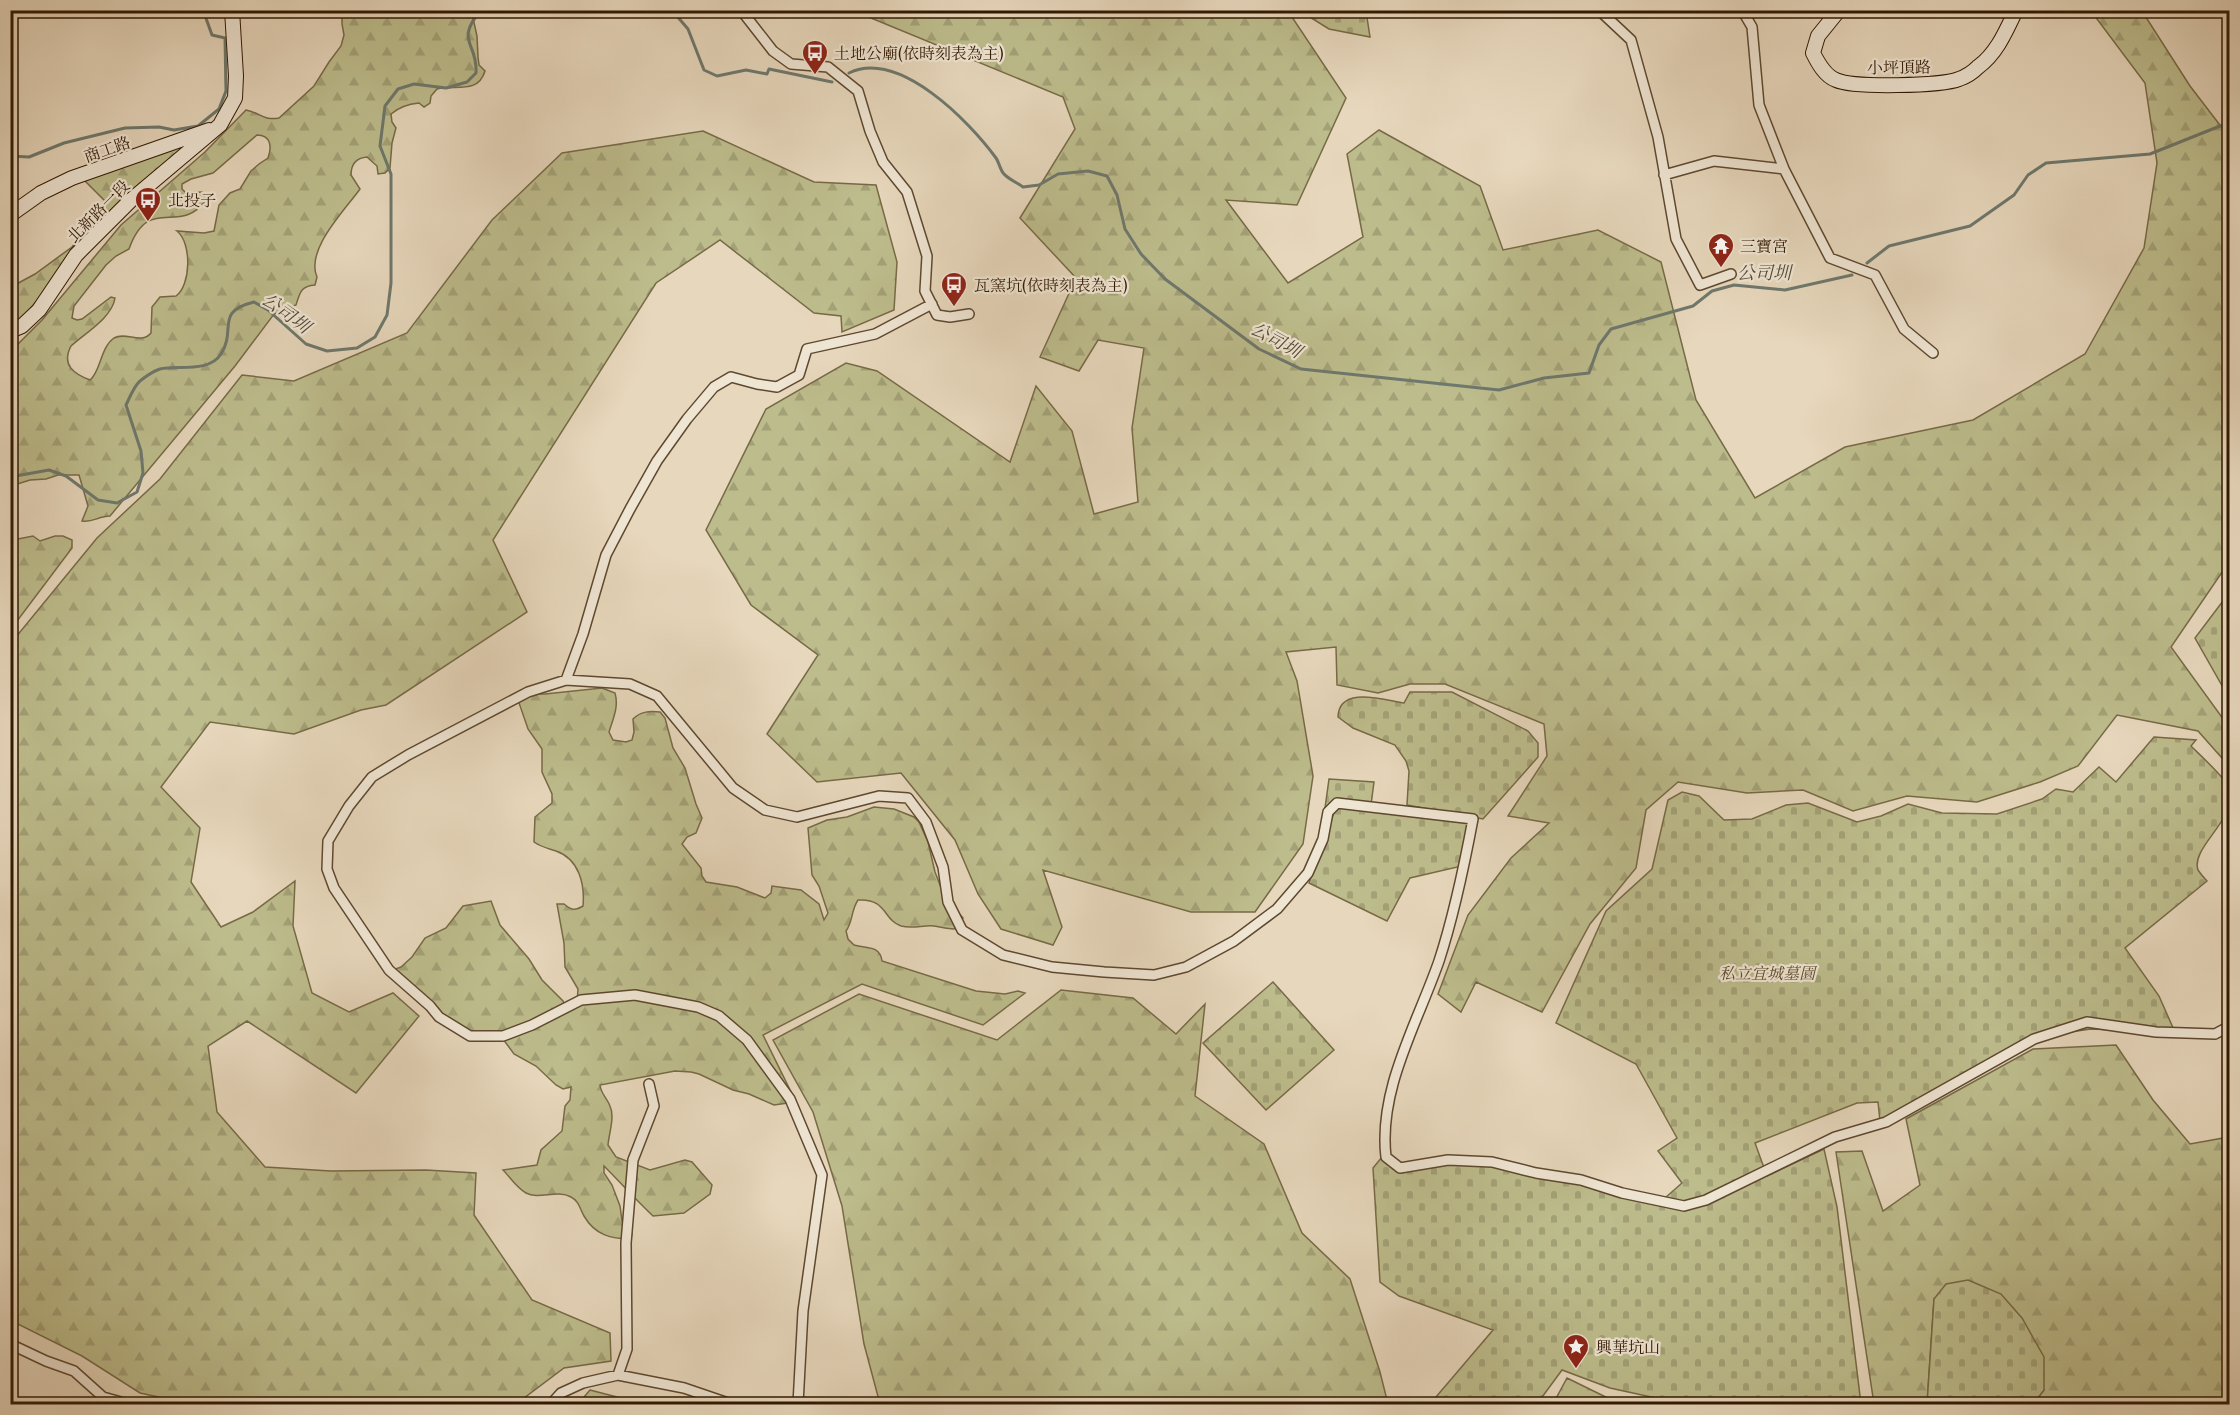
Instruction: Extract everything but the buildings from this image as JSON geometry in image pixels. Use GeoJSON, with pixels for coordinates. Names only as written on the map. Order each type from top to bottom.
{"type":"FeatureCollection","features":[{"type":"Feature","properties":{"kind":"street"},"geometry":{"type":"LineString","coordinates":[[220,125],[235,98],[232,10]]}},
{"type":"Feature","properties":{"kind":"street"},"geometry":{"type":"LineString","coordinates":[[741,10],[773,51],[791,64],[828,67],[858,91],[870,131],[883,162],[907,192],[927,256],[925,291],[937,315],[950,317],[969,314]]}},
{"type":"Feature","properties":{"kind":"street"},"geometry":{"type":"LineString","coordinates":[[1599,10],[1631,40],[1658,137],[1676,239],[1700,285],[1731,274]]}},
{"type":"Feature","properties":{"kind":"street"},"geometry":{"type":"LineString","coordinates":[[1742,10],[1752,27],[1759,105],[1784,169],[1830,258],[1875,275],[1904,329],[1933,353]]}},
{"type":"Feature","properties":{"kind":"street","name":"小坪頂路"},"geometry":{"type":"LineString","coordinates":[[1839,10],[1818,36],[1813,53],[1821,68],[1833,80],[1850,85],[1938,83],[1958,80],[1979,67],[1999,45],[2016,10]]}},
{"type":"Feature","properties":{"kind":"street","name":"商工路"},"geometry":{"type":"LineString","coordinates":[[10,215],[41,193],[72,178],[220,125]]}},
{"type":"Feature","properties":{"kind":"street","name":"北新路一段"},"geometry":{"type":"LineString","coordinates":[[10,331],[22,326],[39,310],[76,255],[131,200],[220,125]]}},
{"type":"Feature","properties":{"kind":"street"},"geometry":{"type":"LineString","coordinates":[[1664,174],[1714,161],[1784,169]]}},
{"type":"Feature","properties":{"kind":"street"},"geometry":{"type":"LineString","coordinates":[[566,680],[583,634],[606,555],[657,461],[687,419],[714,387],[731,377],[777,387],[798,375],[807,349],[875,334],[932,304]]}},
{"type":"Feature","properties":{"kind":"street"},"geometry":{"type":"LineString","coordinates":[[798,1404],[803,1311],[822,1174],[790,1099],[747,1040],[719,1016],[698,1007],[635,995],[581,1000],[532,1025],[503,1036],[470,1036],[439,1017],[430,1006],[388,970],[334,888],[327,869],[328,841],[349,806],[372,777],[408,754],[528,692],[566,680],[630,684],[657,696],[733,788],[765,810],[797,817],[879,796],[908,798],[926,822],[943,867],[948,902],[962,930],[1003,955],[1052,967],[1154,975],[1186,967],[1234,941],[1277,909],[1308,873],[1323,839],[1328,812],[1337,803],[1473,819],[1458,896],[1439,960],[1394,1081],[1387,1114],[1384,1137],[1386,1158],[1400,1168],[1448,1160],[1492,1161],[1536,1173],[1581,1180],[1622,1193],[1684,1206],[1706,1200],[1835,1137],[1886,1122],[2034,1039],[2087,1022],[2156,1032],[2215,1034],[2229,1026]]}},
{"type":"Feature","properties":{"kind":"street"},"geometry":{"type":"LineString","coordinates":[[618,1375],[627,1349],[626,1243],[633,1160],[654,1106],[650,1084]]}},
{"type":"Feature","properties":{"kind":"street"},"geometry":{"type":"LineString","coordinates":[[10,1344],[74,1371],[103,1397],[128,1404]]}},
{"type":"Feature","properties":{"kind":"street"},"geometry":{"type":"LineString","coordinates":[[550,1404],[561,1394],[583,1383],[618,1375],[684,1388],[731,1404]]}},
{"type":"Feature","properties":{"kind":"green space"},"geometry":{"type":"Polygon","coordinates":[[[342,11],[474,11],[479,65],[485,71],[482,78],[471,86],[437,89],[431,96],[430,103],[424,107],[419,103],[412,104],[391,114],[396,128],[390,168],[385,173],[378,174],[377,166],[367,157],[357,160],[353,165],[351,175],[360,189],[321,243],[315,266],[317,277],[315,285],[302,290],[296,305],[274,314],[235,366],[110,516],[82,521],[88,506],[79,475],[58,475],[11,486],[11,351],[42,320],[121,225],[205,152],[246,110],[269,118],[279,118],[314,86],[341,46],[344,35],[342,11]],[[257,135],[213,173],[182,184],[182,189],[186,193],[202,192],[206,200],[196,210],[185,215],[155,219],[146,223],[137,232],[129,249],[106,265],[74,306],[72,318],[77,320],[82,319],[111,297],[115,298],[103,319],[71,346],[68,353],[68,364],[74,372],[90,380],[109,342],[114,338],[123,336],[143,338],[151,333],[152,307],[160,297],[176,296],[185,283],[187,254],[182,237],[177,231],[204,233],[214,231],[219,205],[230,193],[240,189],[251,171],[268,158],[269,142],[257,135]]]}},
{"type":"Feature","properties":{"kind":"green space"},"geometry":{"type":"Polygon","coordinates":[[[854,11],[1288,11],[1346,98],[1297,205],[1226,200],[1288,283],[1363,237],[1347,154],[1379,130],[1480,186],[1503,250],[1598,230],[1661,262],[1696,400],[1755,498],[1845,447],[1973,420],[2085,354],[2144,248],[2157,163],[2145,83],[2091,11],[2142,11],[2190,86],[2226,133],[2229,129],[2229,562],[2171,647],[2229,727],[2229,766],[2198,731],[2117,715],[2078,766],[2040,782],[1977,802],[1907,796],[1853,811],[1803,790],[1747,793],[1678,782],[1646,810],[1636,868],[1590,924],[1542,1012],[1476,982],[1461,1012],[1438,994],[1468,915],[1511,858],[1549,823],[1508,816],[1547,756],[1544,724],[1445,684],[1410,684],[1378,693],[1337,685],[1336,647],[1286,652],[1297,681],[1313,776],[1303,844],[1255,912],[1191,912],[1043,870],[1062,927],[1053,945],[1001,929],[978,894],[955,840],[901,773],[817,782],[767,734],[818,655],[751,605],[706,530],[766,409],[846,363],[877,371],[1010,462],[1036,386],[1072,431],[1094,514],[1138,502],[1132,428],[1144,348],[1098,340],[1079,371],[1040,357],[1076,278],[1020,218],[1075,129],[1063,97],[854,11]]]}},
{"type":"Feature","properties":{"kind":"green space"},"geometry":{"type":"Polygon","coordinates":[[[1300,11],[1366,11],[1370,37],[1329,29],[1300,11]]]}},
{"type":"Feature","properties":{"kind":"green space"},"geometry":{"type":"Polygon","coordinates":[[[217,124],[106,217],[15,327],[11,328],[11,287],[35,274],[72,247],[107,203],[82,178],[217,124]]]}},
{"type":"Feature","properties":{"kind":"green space"},"geometry":{"type":"Polygon","coordinates":[[[703,131],[814,182],[876,185],[897,262],[894,310],[842,332],[841,316],[814,313],[720,240],[656,283],[493,540],[527,612],[386,705],[361,710],[294,734],[210,722],[161,787],[200,828],[191,882],[221,927],[253,912],[295,881],[293,926],[312,993],[349,1012],[393,993],[419,1016],[356,1093],[247,1021],[208,1046],[217,1112],[265,1167],[331,1171],[426,1170],[476,1173],[474,1215],[532,1300],[610,1333],[611,1361],[564,1368],[516,1404],[191,1404],[140,1393],[82,1356],[16,1323],[11,1325],[11,643],[97,538],[160,479],[242,375],[294,381],[407,333],[492,220],[562,153],[703,131]]]}},
{"type":"Feature","properties":{"kind":"green space"},"geometry":{"type":"Polygon","coordinates":[[[33,536],[40,541],[63,536],[72,540],[72,548],[11,629],[11,538],[33,536]]]}},
{"type":"Feature","properties":{"kind":"green space"},"geometry":{"type":"Polygon","coordinates":[[[2229,593],[2229,698],[2195,638],[2229,593]]]}},
{"type":"Feature","properties":{"kind":"green space"},"geometry":{"type":"Polygon","coordinates":[[[602,688],[615,693],[616,708],[609,732],[613,740],[626,742],[632,740],[633,719],[642,713],[660,712],[665,718],[673,748],[685,768],[702,818],[696,833],[687,837],[682,844],[701,868],[706,882],[737,887],[765,898],[771,893],[772,886],[801,890],[819,904],[824,920],[828,913],[819,886],[812,875],[808,828],[827,820],[847,817],[874,807],[894,809],[914,817],[919,822],[928,842],[935,872],[946,900],[963,918],[960,925],[954,929],[934,926],[905,927],[895,923],[874,902],[858,900],[846,931],[848,939],[854,945],[876,950],[882,961],[976,991],[1005,994],[1018,991],[1025,993],[983,1025],[862,984],[763,1035],[796,1102],[774,1105],[691,1072],[675,1071],[600,1085],[611,1110],[612,1120],[608,1145],[616,1157],[650,1170],[685,1160],[692,1162],[712,1185],[710,1194],[684,1213],[653,1216],[604,1166],[604,1173],[612,1185],[620,1206],[622,1221],[632,1233],[631,1239],[610,1237],[598,1232],[588,1222],[578,1203],[571,1197],[560,1194],[531,1195],[517,1185],[503,1170],[537,1165],[541,1150],[562,1131],[565,1106],[570,1100],[571,1087],[563,1089],[556,1085],[536,1066],[514,1054],[500,1035],[462,1034],[393,970],[401,967],[412,957],[425,938],[446,928],[463,906],[491,901],[500,925],[529,959],[542,980],[563,1001],[566,1008],[573,1009],[577,1003],[578,989],[565,967],[564,943],[557,904],[578,909],[583,906],[583,889],[579,873],[570,860],[534,842],[535,817],[552,803],[552,794],[542,772],[542,749],[528,729],[518,700],[530,694],[602,688]]]}},
{"type":"Feature","properties":{"kind":"green space"},"geometry":{"type":"Polygon","coordinates":[[[1410,692],[1452,692],[1528,731],[1538,743],[1538,757],[1483,819],[1407,805],[1409,771],[1406,761],[1395,745],[1353,728],[1338,717],[1340,707],[1346,701],[1354,698],[1375,698],[1404,703],[1410,692]]]}},
{"type":"Feature","properties":{"kind":"green space","name":"私立宜城墓園"},"geometry":{"type":"Polygon","coordinates":[[[2154,737],[2196,740],[2191,746],[2227,783],[2230,799],[2228,810],[2197,861],[2198,870],[2207,881],[2125,948],[2159,996],[2174,1030],[2091,1029],[2035,1037],[1880,1121],[1878,1102],[1857,1103],[1755,1143],[1767,1176],[1824,1149],[1837,1207],[1861,1404],[1683,1404],[1610,1388],[1562,1370],[1537,1404],[1430,1404],[1493,1330],[1399,1296],[1380,1282],[1373,1168],[1382,1157],[1394,1168],[1467,1164],[1512,1169],[1657,1205],[1682,1183],[1658,1151],[1677,1138],[1636,1064],[1556,1023],[1606,911],[1652,869],[1668,800],[1682,792],[1699,796],[1724,820],[1752,819],[1786,805],[1808,803],[1857,822],[1881,816],[1908,804],[1942,813],[1997,814],[2042,799],[2056,789],[2073,792],[2099,767],[2116,782],[2154,737]]]}},
{"type":"Feature","properties":{"kind":"green space"},"geometry":{"type":"Polygon","coordinates":[[[1329,779],[1374,782],[1371,805],[1336,800],[1325,808],[1329,779]]]}},
{"type":"Feature","properties":{"kind":"green space"},"geometry":{"type":"Polygon","coordinates":[[[1336,807],[1471,822],[1462,866],[1410,878],[1387,921],[1309,883],[1336,807]]]}},
{"type":"Feature","properties":{"kind":"green space"},"geometry":{"type":"Polygon","coordinates":[[[1273,982],[1334,1050],[1266,1110],[1203,1043],[1273,982]]]}},
{"type":"Feature","properties":{"kind":"green space"},"geometry":{"type":"Polygon","coordinates":[[[1061,990],[1133,998],[1176,1034],[1205,1004],[1195,1096],[1264,1144],[1302,1233],[1350,1279],[1388,1404],[880,1404],[864,1344],[842,1206],[813,1112],[773,1040],[859,994],[997,1040],[1061,990]]]}},
{"type":"Feature","properties":{"kind":"green space"},"geometry":{"type":"Polygon","coordinates":[[[2116,1045],[2153,1100],[2190,1144],[2229,1137],[2229,1404],[2033,1404],[2044,1390],[1934,1299],[1927,1404],[1874,1404],[1836,1152],[1862,1151],[1883,1211],[1920,1185],[1906,1119],[2033,1049],[2116,1045]]]}},
{"type":"Feature","properties":{"kind":"green space"},"geometry":{"type":"Polygon","coordinates":[[[1968,1280],[2001,1294],[2022,1318],[2044,1357],[2044,1390],[2033,1404],[1927,1404],[1934,1299],[1946,1284],[1968,1280]]]}},
{"type":"Feature","properties":{"kind":"green space"},"geometry":{"type":"Polygon","coordinates":[[[1567,1378],[1620,1404],[1553,1404],[1567,1378]]]}},
{"type":"Feature","properties":{"kind":"green space"},"geometry":{"type":"Polygon","coordinates":[[[590,1390],[644,1404],[578,1404],[590,1390]]]}},
{"type":"Feature","properties":{"kind":"waterway","name":"公司圳"},"geometry":{"type":"LineString","coordinates":[[10,156],[29,157],[64,143],[125,128],[159,127],[174,130],[198,126],[219,109],[226,91],[225,38],[212,35],[203,10]]}},
{"type":"Feature","properties":{"kind":"waterway","name":"公司圳"},"geometry":{"type":"LineString","coordinates":[[10,477],[49,470],[66,476],[98,500],[117,503],[137,492],[143,473],[141,451],[126,405],[134,389],[142,379],[160,369],[201,366],[216,360],[225,345],[230,316],[242,306],[254,302],[268,310],[306,344],[327,351],[357,348],[375,337],[387,315],[391,283],[391,174],[380,146],[385,106],[398,89],[414,84],[446,88],[467,82],[476,73],[476,63],[468,36],[469,29],[481,10]]}},
{"type":"Feature","properties":{"kind":"waterway","name":"公司圳"},"geometry":{"type":"LineString","coordinates":[[639,10],[676,15],[688,29],[704,70],[717,76],[746,70],[767,74],[769,69],[832,82]]}},
{"type":"Feature","properties":{"kind":"waterway","name":"公司圳"},"geometry":{"type":"LineString","coordinates":[[849,73],[869,68],[889,71],[931,93],[969,126],[996,158],[1006,176],[1023,187],[1039,185],[1058,174],[1088,171],[1107,176],[1117,195],[1125,229],[1141,254],[1165,279],[1259,349],[1301,369],[1499,390],[1544,378],[1589,373],[1599,345],[1611,329],[1693,306],[1712,291],[1734,285],[1785,290],[1852,275]]}},
{"type":"Feature","properties":{"kind":"waterway","name":"公司圳"},"geometry":{"type":"LineString","coordinates":[[1867,263],[1889,246],[1970,226],[2014,195],[2028,175],[2046,163],[2150,154],[2230,122]]}},
{"type":"Feature","properties":{"kind":"place","name":"土地公廟(依時刻表為主)"},"geometry":{"type":"Point","coordinates":[815,76]}},
{"type":"Feature","properties":{"kind":"place","name":"北投子"},"geometry":{"type":"Point","coordinates":[148,223]}},
{"type":"Feature","properties":{"kind":"place","name":"三寶宮"},"geometry":{"type":"Point","coordinates":[1721,269]}},
{"type":"Feature","properties":{"kind":"place","name":"瓦窯坑(依時刻表為主)"},"geometry":{"type":"Point","coordinates":[954,308]}},
{"type":"Feature","properties":{"kind":"place","name":"興華坑山"},"geometry":{"type":"Point","coordinates":[1576,1370]}}]}
